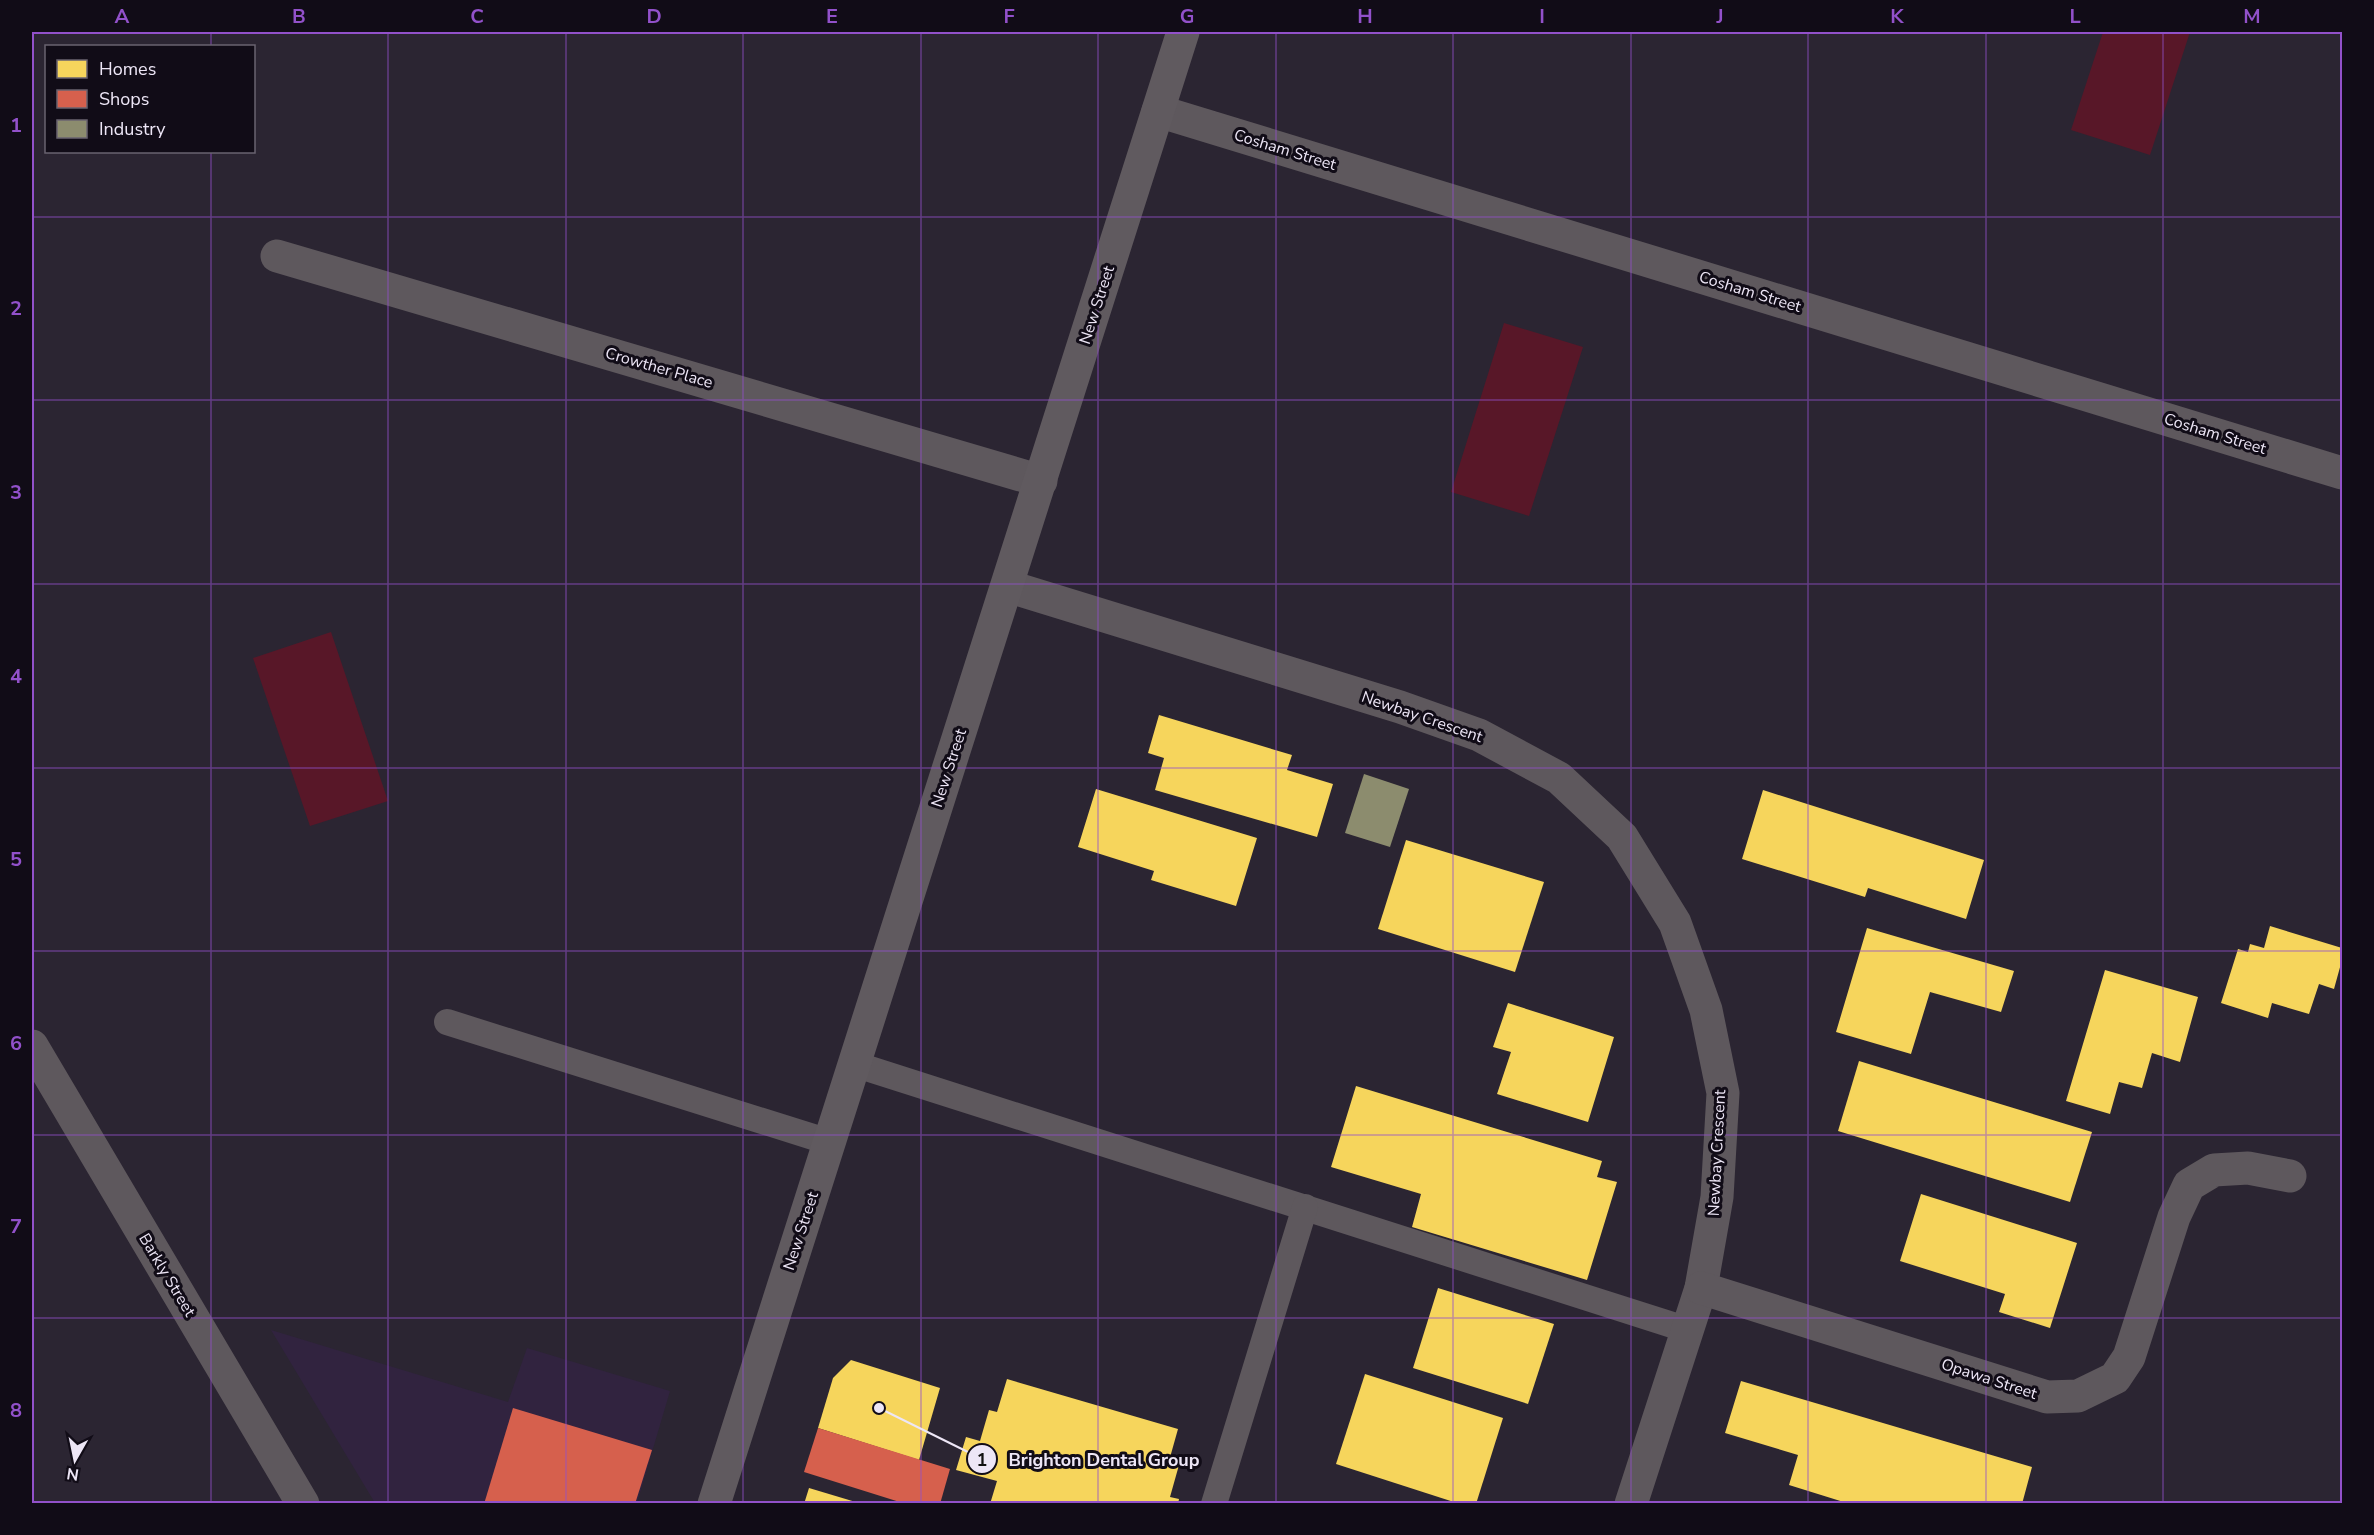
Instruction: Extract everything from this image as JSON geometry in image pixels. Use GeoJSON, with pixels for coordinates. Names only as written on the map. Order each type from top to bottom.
{"type":"FeatureCollection","features":[{"type":"Feature","properties":{"kind":"main road","name":"New Street"},"geometry":{"type":"LineString","coordinates":[[714,1503],[1183,32]]}},
{"type":"Feature","properties":{"kind":"street","name":"Cosham Street"},"geometry":{"type":"LineString","coordinates":[[1158,111],[2343,473]]}},
{"type":"Feature","properties":{"kind":"street","name":"Crowther Place"},"geometry":{"type":"LineString","coordinates":[[277,255],[1041,481]]}},
{"type":"Feature","properties":{"kind":"street","name":"Newbay Crescent"},"geometry":{"type":"LineString","coordinates":[[1007,586],[1400,707],[1479,735],[1559,778],[1622,837],[1675,923],[1706,1010],[1723,1093],[1717,1197],[1701,1288],[1631,1503]]}},
{"type":"Feature","properties":{"kind":"street","name":"Barkly Street"},"geometry":{"type":"LineString","coordinates":[[32,1046],[303,1503]]}},
{"type":"Feature","properties":{"kind":"street","name":"Opawa Street"},"geometry":{"type":"LineString","coordinates":[[1701,1288],[2047,1397],[2078,1396],[2115,1378],[2129,1357],[2174,1217],[2189,1185],[2214,1170],[2248,1168],[2290,1176]]}},
{"type":"Feature","properties":{"kind":"lane"},"geometry":{"type":"LineString","coordinates":[[447,1022],[829,1142]]}},
{"type":"Feature","properties":{"kind":"lane"},"geometry":{"type":"LineString","coordinates":[[854,1064],[1688,1330]]}},
{"type":"Feature","properties":{"kind":"lane"},"geometry":{"type":"LineString","coordinates":[[1214,1503],[1305,1207]]}},
{"type":"Feature","properties":{"kind":"shaded area"},"geometry":{"type":"Polygon","coordinates":[[[2103,32],[2190,32],[2150,155],[2071,130],[2103,32]]]}},
{"type":"Feature","properties":{"kind":"shaded area"},"geometry":{"type":"Polygon","coordinates":[[[1504,323],[1583,347],[1529,516],[1451,492],[1504,323]]]}},
{"type":"Feature","properties":{"kind":"shaded area"},"geometry":{"type":"Polygon","coordinates":[[[331,632],[388,801],[310,826],[253,658],[331,632]]]}},
{"type":"Feature","properties":{"kind":"shaded area"},"geometry":{"type":"Polygon","coordinates":[[[271,1330],[508,1402],[527,1348],[670,1391],[637,1503],[375,1503],[271,1330]]]}},
{"type":"Feature","properties":{"kind":"building: Homes"},"geometry":{"type":"Polygon","coordinates":[[[1159,715],[1292,755],[1287,770],[1333,784],[1317,837],[1155,790],[1164,758],[1148,753],[1159,715]]]}},
{"type":"Feature","properties":{"kind":"building: Homes"},"geometry":{"type":"Polygon","coordinates":[[[1096,789],[1257,838],[1236,906],[1151,880],[1154,871],[1078,847],[1096,789]]]}},
{"type":"Feature","properties":{"kind":"building: Homes"},"geometry":{"type":"Polygon","coordinates":[[[1763,790],[1984,860],[1966,919],[1868,888],[1865,897],[1742,859],[1763,790]]]}},
{"type":"Feature","properties":{"kind":"building: Homes"},"geometry":{"type":"Polygon","coordinates":[[[1406,840],[1544,882],[1515,972],[1378,929],[1406,840]]]}},
{"type":"Feature","properties":{"kind":"building: Homes"},"geometry":{"type":"Polygon","coordinates":[[[2270,926],[2342,948],[2342,960],[2334,989],[2319,984],[2309,1014],[2272,1003],[2268,1018],[2221,1003],[2238,949],[2248,952],[2250,944],[2264,948],[2270,926]]]}},
{"type":"Feature","properties":{"kind":"building: Homes"},"geometry":{"type":"Polygon","coordinates":[[[1867,928],[2014,971],[2001,1012],[1930,992],[1911,1054],[1836,1032],[1867,928]]]}},
{"type":"Feature","properties":{"kind":"building: Homes"},"geometry":{"type":"Polygon","coordinates":[[[2105,970],[2198,997],[2180,1062],[2152,1053],[2142,1088],[2119,1082],[2110,1114],[2066,1101],[2105,970]]]}},
{"type":"Feature","properties":{"kind":"building: Homes"},"geometry":{"type":"Polygon","coordinates":[[[1508,1003],[1614,1037],[1588,1122],[1497,1094],[1511,1052],[1493,1047],[1508,1003]]]}},
{"type":"Feature","properties":{"kind":"building: Homes"},"geometry":{"type":"Polygon","coordinates":[[[1859,1061],[2092,1132],[2070,1202],[1838,1131],[1859,1061]]]}},
{"type":"Feature","properties":{"kind":"building: Homes"},"geometry":{"type":"Polygon","coordinates":[[[1356,1086],[1602,1161],[1597,1177],[1617,1182],[1587,1280],[1412,1227],[1421,1194],[1331,1167],[1356,1086]]]}},
{"type":"Feature","properties":{"kind":"building: Homes"},"geometry":{"type":"Polygon","coordinates":[[[1921,1194],[2077,1243],[2050,1328],[1999,1312],[2005,1294],[1900,1261],[1921,1194]]]}},
{"type":"Feature","properties":{"kind":"building: Homes"},"geometry":{"type":"Polygon","coordinates":[[[1438,1288],[1554,1324],[1528,1404],[1413,1368],[1438,1288]]]}},
{"type":"Feature","properties":{"kind":"building: Homes"},"geometry":{"type":"Polygon","coordinates":[[[851,1360],[940,1388],[919,1460],[818,1428],[833,1378],[851,1360]]]}},
{"type":"Feature","properties":{"kind":"building: Homes"},"geometry":{"type":"Polygon","coordinates":[[[1365,1374],[1503,1418],[1476,1504],[1460,1504],[1336,1464],[1365,1374]]]}},
{"type":"Feature","properties":{"kind":"building: Homes"},"geometry":{"type":"Polygon","coordinates":[[[1007,1379],[1178,1429],[1169,1461],[1179,1465],[1170,1497],[1179,1499],[1178,1504],[990,1504],[997,1481],[956,1470],[966,1437],[980,1441],[989,1410],[997,1412],[1007,1379]]]}},
{"type":"Feature","properties":{"kind":"building: Homes"},"geometry":{"type":"Polygon","coordinates":[[[1741,1381],[2032,1467],[2022,1504],[1850,1504],[1789,1485],[1798,1455],[1725,1433],[1741,1381]]]}},
{"type":"Feature","properties":{"kind":"building: Homes"},"geometry":{"type":"Polygon","coordinates":[[[809,1488],[859,1503],[804,1504],[809,1488]]]}},
{"type":"Feature","properties":{"kind":"building: Shops"},"geometry":{"type":"Polygon","coordinates":[[[513,1408],[652,1450],[635,1504],[484,1504],[513,1408]]]}},
{"type":"Feature","properties":{"kind":"building: Shops"},"geometry":{"type":"Polygon","coordinates":[[[818,1428],[950,1469],[940,1504],[906,1504],[804,1472],[818,1428]]]}},
{"type":"Feature","properties":{"kind":"building: Industry"},"geometry":{"type":"Polygon","coordinates":[[[1364,774],[1409,789],[1390,847],[1345,833],[1364,774]]]}},
{"type":"Feature","properties":{"kind":"place","name":"Brighton Dental Group"},"geometry":{"type":"Point","coordinates":[879,1408]}}]}
